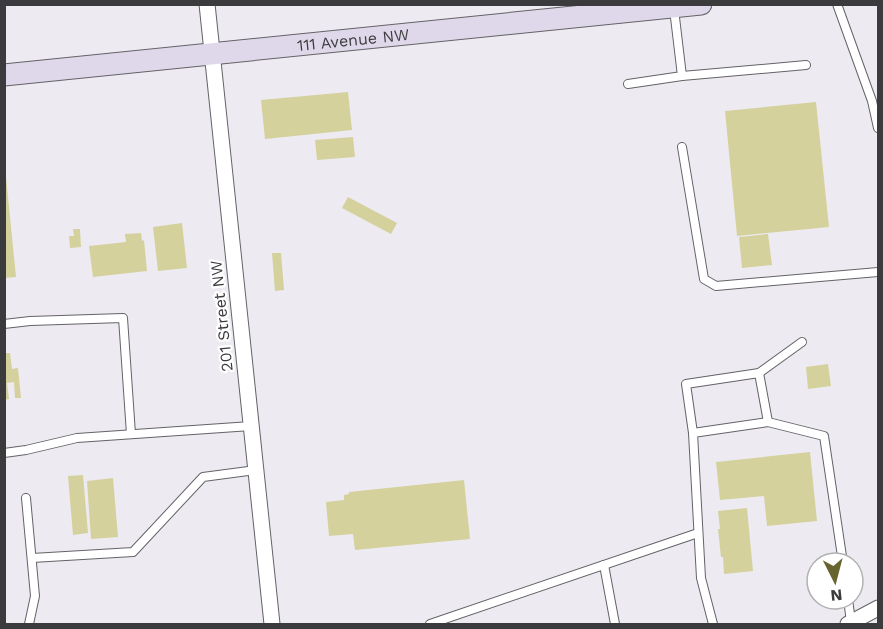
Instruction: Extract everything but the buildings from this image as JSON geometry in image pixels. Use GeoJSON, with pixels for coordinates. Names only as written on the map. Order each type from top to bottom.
{"type":"FeatureCollection","features":[{"type":"Feature","properties":{"kind":"street","name":"201 Street NW"},"geometry":{"type":"LineString","coordinates":[[207,4],[272,624]]}},
{"type":"Feature","properties":{"kind":"street","name":"111 Avenue NW"},"geometry":{"type":"LineString","coordinates":[[4,75],[701,4]]}},
{"type":"Feature","properties":{"kind":"street"},"geometry":{"type":"LineString","coordinates":[[850,623],[879,608]]}},
{"type":"Feature","properties":{"kind":"lane"},"geometry":{"type":"LineString","coordinates":[[837,4],[872,101],[879,128]]}},
{"type":"Feature","properties":{"kind":"lane"},"geometry":{"type":"LineString","coordinates":[[674,7],[682,76]]}},
{"type":"Feature","properties":{"kind":"lane"},"geometry":{"type":"LineString","coordinates":[[628,84],[682,76],[806,65]]}},
{"type":"Feature","properties":{"kind":"lane"},"geometry":{"type":"LineString","coordinates":[[682,147],[704,279],[717,286],[879,272]]}},
{"type":"Feature","properties":{"kind":"lane"},"geometry":{"type":"LineString","coordinates":[[4,324],[123,318],[131,434]]}},
{"type":"Feature","properties":{"kind":"lane"},"geometry":{"type":"LineString","coordinates":[[712,624],[701,578],[693,433],[686,384],[759,373],[802,342]]}},
{"type":"Feature","properties":{"kind":"lane"},"geometry":{"type":"LineString","coordinates":[[759,373],[768,422]]}},
{"type":"Feature","properties":{"kind":"lane"},"geometry":{"type":"LineString","coordinates":[[693,433],[768,422],[824,436],[841,551]]}},
{"type":"Feature","properties":{"kind":"lane"},"geometry":{"type":"LineString","coordinates":[[4,453],[77,438],[251,426]]}},
{"type":"Feature","properties":{"kind":"lane"},"geometry":{"type":"LineString","coordinates":[[33,558],[133,552],[203,477],[256,470]]}},
{"type":"Feature","properties":{"kind":"lane"},"geometry":{"type":"LineString","coordinates":[[26,498],[35,596],[29,624]]}},
{"type":"Feature","properties":{"kind":"lane"},"geometry":{"type":"LineString","coordinates":[[430,624],[698,533]]}},
{"type":"Feature","properties":{"kind":"lane"},"geometry":{"type":"LineString","coordinates":[[604,565],[615,624]]}}]}
